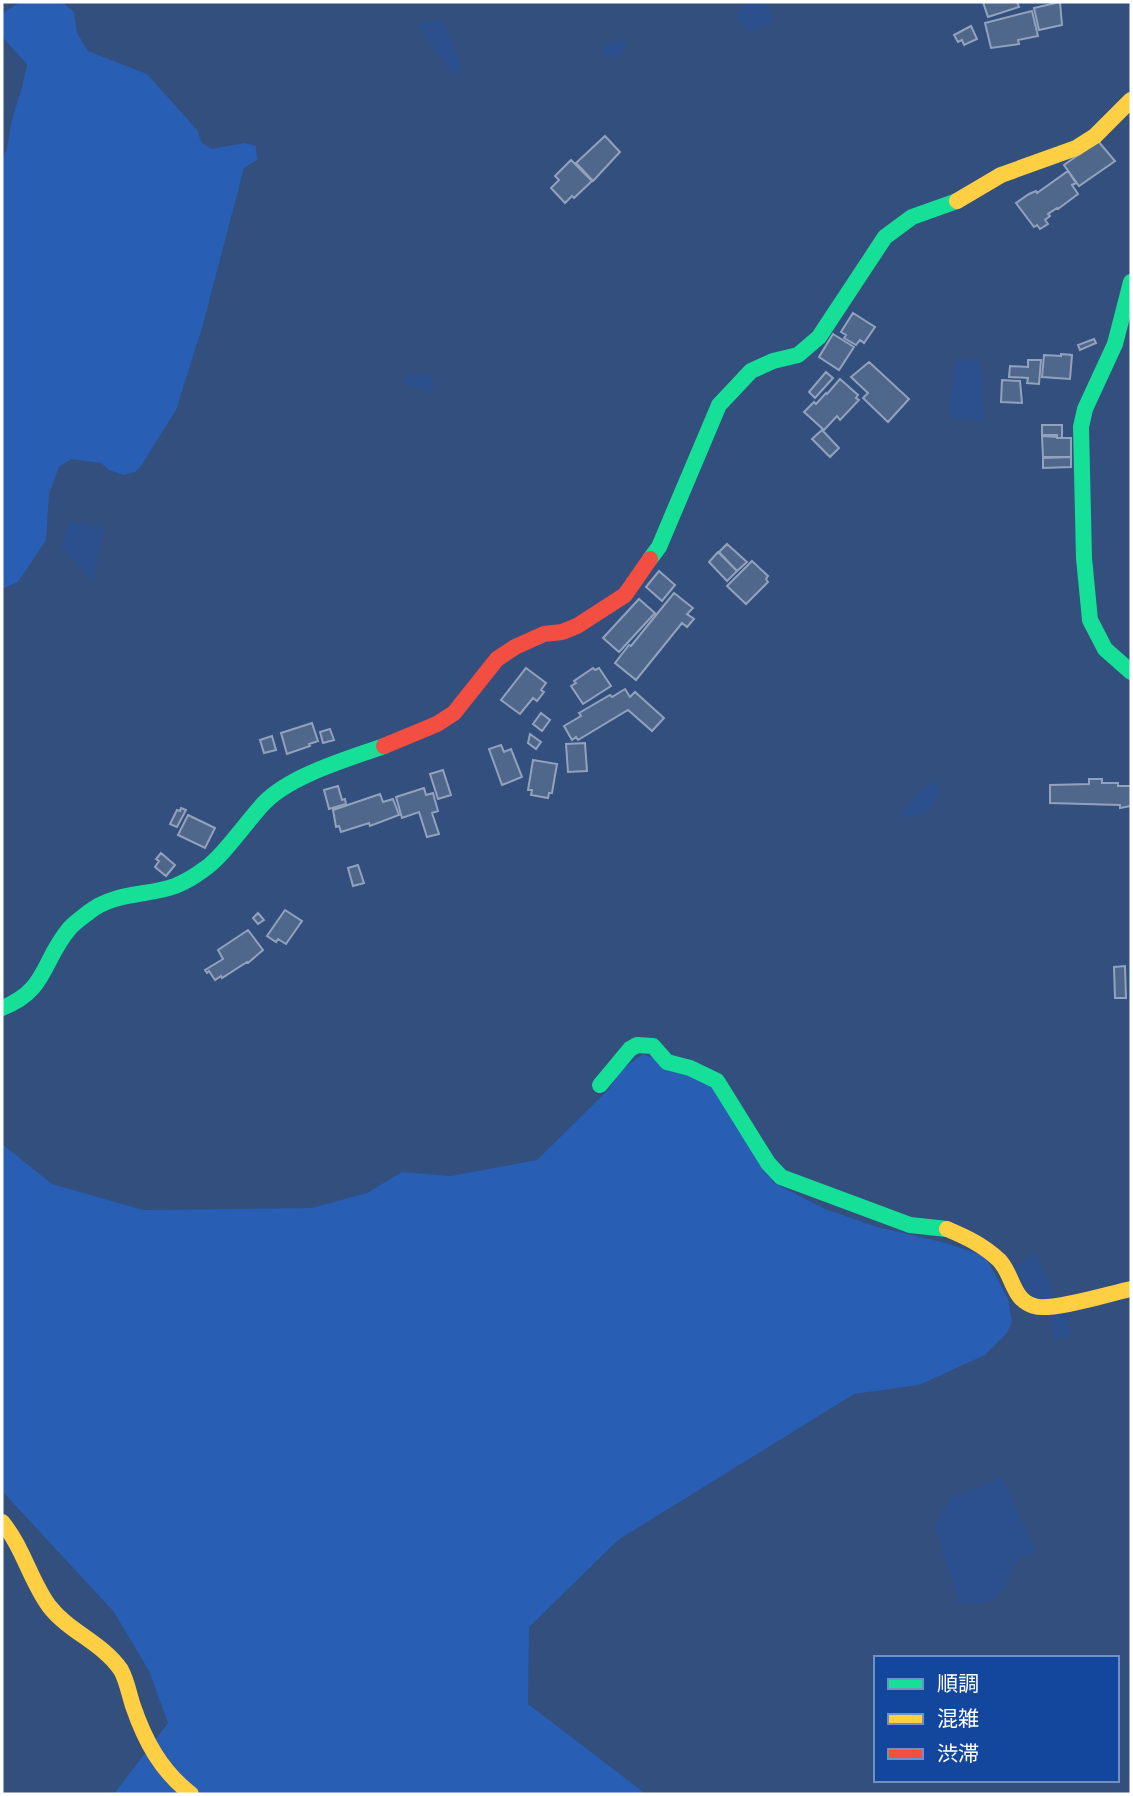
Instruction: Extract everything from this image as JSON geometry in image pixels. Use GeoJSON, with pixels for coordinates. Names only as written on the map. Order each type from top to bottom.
{"type":"FeatureCollection","features":[{"type":"Feature","properties":{"kind":"street"},"geometry":{"type":"LineString","coordinates":[[2,1008],[18,1002],[35,988],[68,929],[93,909],[125,896],[175,886],[206,869],[279,790],[437,724],[454,713],[497,659],[515,647],[544,634],[562,632],[577,626],[625,595],[659,547],[719,405],[751,371],[798,355],[819,337],[885,237],[912,217],[952,204],[1002,175],[1076,148],[1095,136],[1131,100]]}},
{"type":"Feature","properties":{"kind":"street"},"geometry":{"type":"LineString","coordinates":[[1131,282],[1115,344],[1086,409],[1081,427],[1084,558],[1090,620],[1105,649],[1131,672]]}},
{"type":"Feature","properties":{"kind":"street"},"geometry":{"type":"LineString","coordinates":[[600,1086],[630,1049],[637,1045],[653,1046],[667,1062],[690,1068],[717,1081],[768,1163],[781,1177],[910,1224],[945,1228],[975,1241],[1001,1262],[1019,1297],[1026,1303],[1044,1308],[1131,1289]]}},
{"type":"Feature","properties":{"kind":"street"},"geometry":{"type":"LineString","coordinates":[[2,1522],[14,1535],[42,1594],[56,1613],[111,1658],[122,1673],[149,1745],[168,1774],[191,1794]]}},
{"type":"Feature","properties":{"kind":"shaded area"},"geometry":{"type":"Polygon","coordinates":[[[20,2],[62,2],[74,12],[77,33],[88,51],[147,74],[198,131],[201,142],[211,149],[245,143],[256,146],[257,160],[244,168],[202,328],[176,410],[135,472],[123,475],[109,470],[101,463],[71,459],[59,467],[49,494],[46,540],[18,582],[2,589],[2,159],[8,145],[27,64],[2,37],[2,14],[20,2]]]}},
{"type":"Feature","properties":{"kind":"shaded area"},"geometry":{"type":"Polygon","coordinates":[[[747,2],[764,2],[773,21],[750,32],[736,17],[747,2]]]}},
{"type":"Feature","properties":{"kind":"shaded area"},"geometry":{"type":"Polygon","coordinates":[[[442,19],[464,70],[452,73],[418,25],[442,19]]]}},
{"type":"Feature","properties":{"kind":"shaded area"},"geometry":{"type":"Polygon","coordinates":[[[624,40],[626,43],[621,57],[602,56],[602,45],[624,40]]]}},
{"type":"Feature","properties":{"kind":"shaded area"},"geometry":{"type":"Polygon","coordinates":[[[977,359],[981,365],[984,420],[960,420],[951,417],[949,411],[955,361],[977,359]]]}},
{"type":"Feature","properties":{"kind":"shaded area"},"geometry":{"type":"Polygon","coordinates":[[[405,376],[432,376],[433,393],[404,384],[401,380],[405,376]]]}},
{"type":"Feature","properties":{"kind":"shaded area"},"geometry":{"type":"Polygon","coordinates":[[[68,522],[105,526],[93,580],[62,548],[68,522]]]}},
{"type":"Feature","properties":{"kind":"shaded area"},"geometry":{"type":"Polygon","coordinates":[[[934,781],[940,791],[929,810],[911,817],[900,813],[927,785],[934,781]]]}},
{"type":"Feature","properties":{"kind":"shaded area"},"geometry":{"type":"Polygon","coordinates":[[[643,1054],[715,1085],[774,1183],[825,1209],[877,1227],[942,1242],[985,1256],[1008,1299],[1012,1322],[1007,1333],[985,1355],[919,1385],[854,1394],[618,1540],[529,1627],[528,1704],[646,1794],[114,1794],[168,1723],[149,1671],[114,1612],[2,1491],[2,1144],[52,1184],[143,1210],[312,1208],[367,1193],[402,1172],[451,1176],[537,1160],[609,1089],[620,1071],[643,1054]]]}},
{"type":"Feature","properties":{"kind":"shaded area"},"geometry":{"type":"Polygon","coordinates":[[[1036,1253],[1055,1295],[1035,1300],[1012,1268],[1036,1253]]]}},
{"type":"Feature","properties":{"kind":"shaded area"},"geometry":{"type":"Polygon","coordinates":[[[1065,1311],[1071,1336],[1054,1339],[1049,1315],[1065,1311]]]}},
{"type":"Feature","properties":{"kind":"shaded area"},"geometry":{"type":"Polygon","coordinates":[[[1003,1478],[1036,1552],[1018,1559],[1003,1589],[992,1600],[974,1604],[959,1603],[935,1529],[939,1516],[952,1497],[1003,1478]]]}},
{"type":"Feature","properties":{"kind":"building"},"geometry":{"type":"Polygon","coordinates":[[[983,2],[1017,2],[1019,7],[988,17],[983,2]]]}},
{"type":"Feature","properties":{"kind":"building"},"geometry":{"type":"Polygon","coordinates":[[[1060,2],[1062,25],[1039,30],[1034,8],[1060,2]]]}},
{"type":"Feature","properties":{"kind":"building"},"geometry":{"type":"Polygon","coordinates":[[[1032,11],[1038,36],[1018,40],[1019,44],[991,48],[985,23],[1032,11]]]}},
{"type":"Feature","properties":{"kind":"building"},"geometry":{"type":"Polygon","coordinates":[[[971,26],[977,39],[964,45],[962,40],[958,42],[954,35],[971,26]]]}},
{"type":"Feature","properties":{"kind":"building"},"geometry":{"type":"Polygon","coordinates":[[[605,136],[620,152],[593,181],[576,163],[605,136]]]}},
{"type":"Feature","properties":{"kind":"building"},"geometry":{"type":"Polygon","coordinates":[[[1098,141],[1115,161],[1079,186],[1064,165],[1098,141]]]}},
{"type":"Feature","properties":{"kind":"building"},"geometry":{"type":"Polygon","coordinates":[[[571,160],[592,181],[565,203],[551,188],[559,180],[555,176],[571,160]]]}},
{"type":"Feature","properties":{"kind":"building"},"geometry":{"type":"Polygon","coordinates":[[[1068,171],[1076,183],[1072,185],[1078,194],[1048,214],[1050,216],[1045,220],[1048,224],[1040,229],[1037,225],[1034,227],[1016,203],[1029,194],[1036,191],[1037,193],[1068,171]]]}},
{"type":"Feature","properties":{"kind":"building"},"geometry":{"type":"Polygon","coordinates":[[[853,313],[875,327],[864,343],[860,340],[856,345],[844,338],[846,335],[841,332],[853,313]]]}},
{"type":"Feature","properties":{"kind":"building"},"geometry":{"type":"Polygon","coordinates":[[[833,334],[854,347],[839,370],[819,357],[833,334]]]}},
{"type":"Feature","properties":{"kind":"building"},"geometry":{"type":"Polygon","coordinates":[[[1094,339],[1096,343],[1080,350],[1078,345],[1094,339]]]}},
{"type":"Feature","properties":{"kind":"building"},"geometry":{"type":"Polygon","coordinates":[[[1044,355],[1072,355],[1070,379],[1042,377],[1044,355]]]}},
{"type":"Feature","properties":{"kind":"building"},"geometry":{"type":"Polygon","coordinates":[[[1028,360],[1041,360],[1039,384],[1027,383],[1028,378],[1009,377],[1010,366],[1028,367],[1028,360]]]}},
{"type":"Feature","properties":{"kind":"building"},"geometry":{"type":"Polygon","coordinates":[[[869,362],[909,399],[888,422],[863,398],[868,393],[851,377],[869,362]]]}},
{"type":"Feature","properties":{"kind":"building"},"geometry":{"type":"Polygon","coordinates":[[[826,372],[833,378],[815,398],[809,392],[826,372]]]}},
{"type":"Feature","properties":{"kind":"building"},"geometry":{"type":"Polygon","coordinates":[[[840,379],[858,395],[856,398],[859,400],[840,420],[837,416],[824,430],[804,412],[827,394],[840,379]]]}},
{"type":"Feature","properties":{"kind":"building"},"geometry":{"type":"Polygon","coordinates":[[[1002,380],[1020,381],[1022,403],[1001,402],[1002,380]]]}},
{"type":"Feature","properties":{"kind":"building"},"geometry":{"type":"Polygon","coordinates":[[[1042,425],[1062,425],[1062,438],[1057,438],[1057,435],[1042,435],[1042,425]]]}},
{"type":"Feature","properties":{"kind":"building"},"geometry":{"type":"Polygon","coordinates":[[[822,430],[839,448],[830,457],[812,439],[822,430]]]}},
{"type":"Feature","properties":{"kind":"building"},"geometry":{"type":"Polygon","coordinates":[[[1042,436],[1071,438],[1071,457],[1043,457],[1042,436]]]}},
{"type":"Feature","properties":{"kind":"building"},"geometry":{"type":"Polygon","coordinates":[[[1071,457],[1071,467],[1043,468],[1043,458],[1071,457]]]}},
{"type":"Feature","properties":{"kind":"building"},"geometry":{"type":"Polygon","coordinates":[[[727,544],[747,562],[737,571],[719,552],[727,544]]]}},
{"type":"Feature","properties":{"kind":"building"},"geometry":{"type":"Polygon","coordinates":[[[718,552],[737,571],[727,581],[709,562],[718,552]]]}},
{"type":"Feature","properties":{"kind":"building"},"geometry":{"type":"Polygon","coordinates":[[[752,561],[768,576],[768,582],[746,604],[727,586],[752,561]]]}},
{"type":"Feature","properties":{"kind":"building"},"geometry":{"type":"Polygon","coordinates":[[[659,571],[675,585],[662,601],[646,587],[659,571]]]}},
{"type":"Feature","properties":{"kind":"building"},"geometry":{"type":"Polygon","coordinates":[[[674,593],[693,608],[687,614],[694,619],[687,627],[682,623],[636,680],[615,663],[674,593]]]}},
{"type":"Feature","properties":{"kind":"building"},"geometry":{"type":"Polygon","coordinates":[[[639,599],[655,613],[619,652],[603,638],[639,599]]]}},
{"type":"Feature","properties":{"kind":"building"},"geometry":{"type":"Polygon","coordinates":[[[526,668],[546,683],[541,690],[544,692],[537,701],[533,698],[520,714],[501,700],[526,668]]]}},
{"type":"Feature","properties":{"kind":"building"},"geometry":{"type":"Polygon","coordinates":[[[593,668],[599,668],[611,686],[583,704],[571,686],[593,668]]]}},
{"type":"Feature","properties":{"kind":"building"},"geometry":{"type":"Polygon","coordinates":[[[625,689],[630,697],[635,692],[664,718],[652,731],[628,710],[578,740],[576,737],[572,740],[564,726],[581,716],[579,713],[625,689]]]}},
{"type":"Feature","properties":{"kind":"building"},"geometry":{"type":"Polygon","coordinates":[[[541,713],[550,720],[542,731],[533,724],[541,713]]]}},
{"type":"Feature","properties":{"kind":"building"},"geometry":{"type":"Polygon","coordinates":[[[312,723],[318,741],[287,754],[281,733],[312,723]]]}},
{"type":"Feature","properties":{"kind":"building"},"geometry":{"type":"Polygon","coordinates":[[[330,729],[334,740],[323,743],[320,732],[330,729]]]}},
{"type":"Feature","properties":{"kind":"building"},"geometry":{"type":"Polygon","coordinates":[[[530,734],[541,742],[536,749],[528,743],[530,734]]]}},
{"type":"Feature","properties":{"kind":"building"},"geometry":{"type":"Polygon","coordinates":[[[272,736],[276,750],[264,753],[260,740],[272,736]]]}},
{"type":"Feature","properties":{"kind":"building"},"geometry":{"type":"Polygon","coordinates":[[[585,743],[587,771],[568,772],[566,744],[585,743]]]}},
{"type":"Feature","properties":{"kind":"building"},"geometry":{"type":"Polygon","coordinates":[[[501,745],[504,752],[511,749],[522,777],[502,785],[489,749],[501,745]]]}},
{"type":"Feature","properties":{"kind":"building"},"geometry":{"type":"Polygon","coordinates":[[[533,760],[557,764],[552,793],[549,793],[548,798],[531,795],[532,790],[528,790],[533,760]]]}},
{"type":"Feature","properties":{"kind":"building"},"geometry":{"type":"Polygon","coordinates":[[[443,770],[451,795],[438,799],[430,774],[443,770]]]}},
{"type":"Feature","properties":{"kind":"building"},"geometry":{"type":"Polygon","coordinates":[[[1089,779],[1102,779],[1102,783],[1118,783],[1118,786],[1131,786],[1131,806],[1120,808],[1120,805],[1050,803],[1050,785],[1089,784],[1089,779]]]}},
{"type":"Feature","properties":{"kind":"building"},"geometry":{"type":"Polygon","coordinates":[[[338,786],[346,804],[329,809],[324,790],[338,786]]]}},
{"type":"Feature","properties":{"kind":"building"},"geometry":{"type":"Polygon","coordinates":[[[424,788],[426,795],[433,793],[438,811],[432,813],[439,834],[427,837],[419,812],[402,818],[396,797],[424,788]]]}},
{"type":"Feature","properties":{"kind":"building"},"geometry":{"type":"Polygon","coordinates":[[[380,794],[383,802],[393,799],[399,815],[370,826],[369,823],[341,832],[339,826],[336,827],[333,810],[380,794]]]}},
{"type":"Feature","properties":{"kind":"building"},"geometry":{"type":"Polygon","coordinates":[[[181,808],[186,810],[177,827],[170,824],[177,810],[180,811],[181,808]]]}},
{"type":"Feature","properties":{"kind":"building"},"geometry":{"type":"Polygon","coordinates":[[[188,815],[215,828],[205,848],[178,835],[188,815]]]}},
{"type":"Feature","properties":{"kind":"building"},"geometry":{"type":"Polygon","coordinates":[[[161,853],[175,865],[166,876],[155,867],[159,861],[156,859],[161,853]]]}},
{"type":"Feature","properties":{"kind":"building"},"geometry":{"type":"Polygon","coordinates":[[[358,865],[364,883],[353,886],[348,868],[358,865]]]}},
{"type":"Feature","properties":{"kind":"building"},"geometry":{"type":"Polygon","coordinates":[[[285,910],[302,921],[286,944],[267,936],[285,910]]]}},
{"type":"Feature","properties":{"kind":"building"},"geometry":{"type":"Polygon","coordinates":[[[258,913],[264,920],[258,924],[253,918],[258,913]]]}},
{"type":"Feature","properties":{"kind":"building"},"geometry":{"type":"Polygon","coordinates":[[[248,930],[263,950],[248,963],[215,980],[209,971],[207,973],[205,970],[223,959],[218,950],[248,930]]]}},
{"type":"Feature","properties":{"kind":"building"},"geometry":{"type":"Polygon","coordinates":[[[1125,966],[1126,998],[1115,998],[1114,967],[1125,966]]]}},
{"type":"Feature","properties":{"kind":"traffic: fast"},"geometry":{"type":"LineString","coordinates":[[650,559],[659,547],[719,405],[751,371],[773,361],[798,355],[819,337],[885,237],[912,217],[957,201]]}},
{"type":"Feature","properties":{"kind":"traffic: fast"},"geometry":{"type":"LineString","coordinates":[[1131,282],[1115,344],[1085,409],[1081,427],[1084,558],[1090,620],[1105,649],[1131,672]]}},
{"type":"Feature","properties":{"kind":"traffic: fast"},"geometry":{"type":"LineString","coordinates":[[2,1008],[28,993],[60,941],[71,927],[89,912],[109,901],[164,889],[190,879],[218,857],[275,793],[304,776],[384,746]]}},
{"type":"Feature","properties":{"kind":"traffic: fast"},"geometry":{"type":"LineString","coordinates":[[600,1085],[630,1049],[637,1045],[653,1046],[667,1062],[690,1068],[717,1081],[768,1163],[781,1177],[910,1225],[947,1229]]}},
{"type":"Feature","properties":{"kind":"traffic: slow"},"geometry":{"type":"LineString","coordinates":[[957,201],[1001,175],[1076,148],[1095,136],[1131,100]]}},
{"type":"Feature","properties":{"kind":"traffic: slow"},"geometry":{"type":"LineString","coordinates":[[947,1229],[974,1242],[999,1260],[1017,1293],[1034,1306],[1067,1304],[1131,1289]]}},
{"type":"Feature","properties":{"kind":"traffic: slow"},"geometry":{"type":"LineString","coordinates":[[2,1522],[16,1542],[49,1606],[66,1623],[105,1652],[121,1670],[149,1743],[171,1775],[191,1794]]}},
{"type":"Feature","properties":{"kind":"traffic: jam"},"geometry":{"type":"LineString","coordinates":[[384,746],[437,724],[454,713],[497,659],[515,647],[544,634],[562,632],[577,626],[625,595],[650,559]]}}]}
